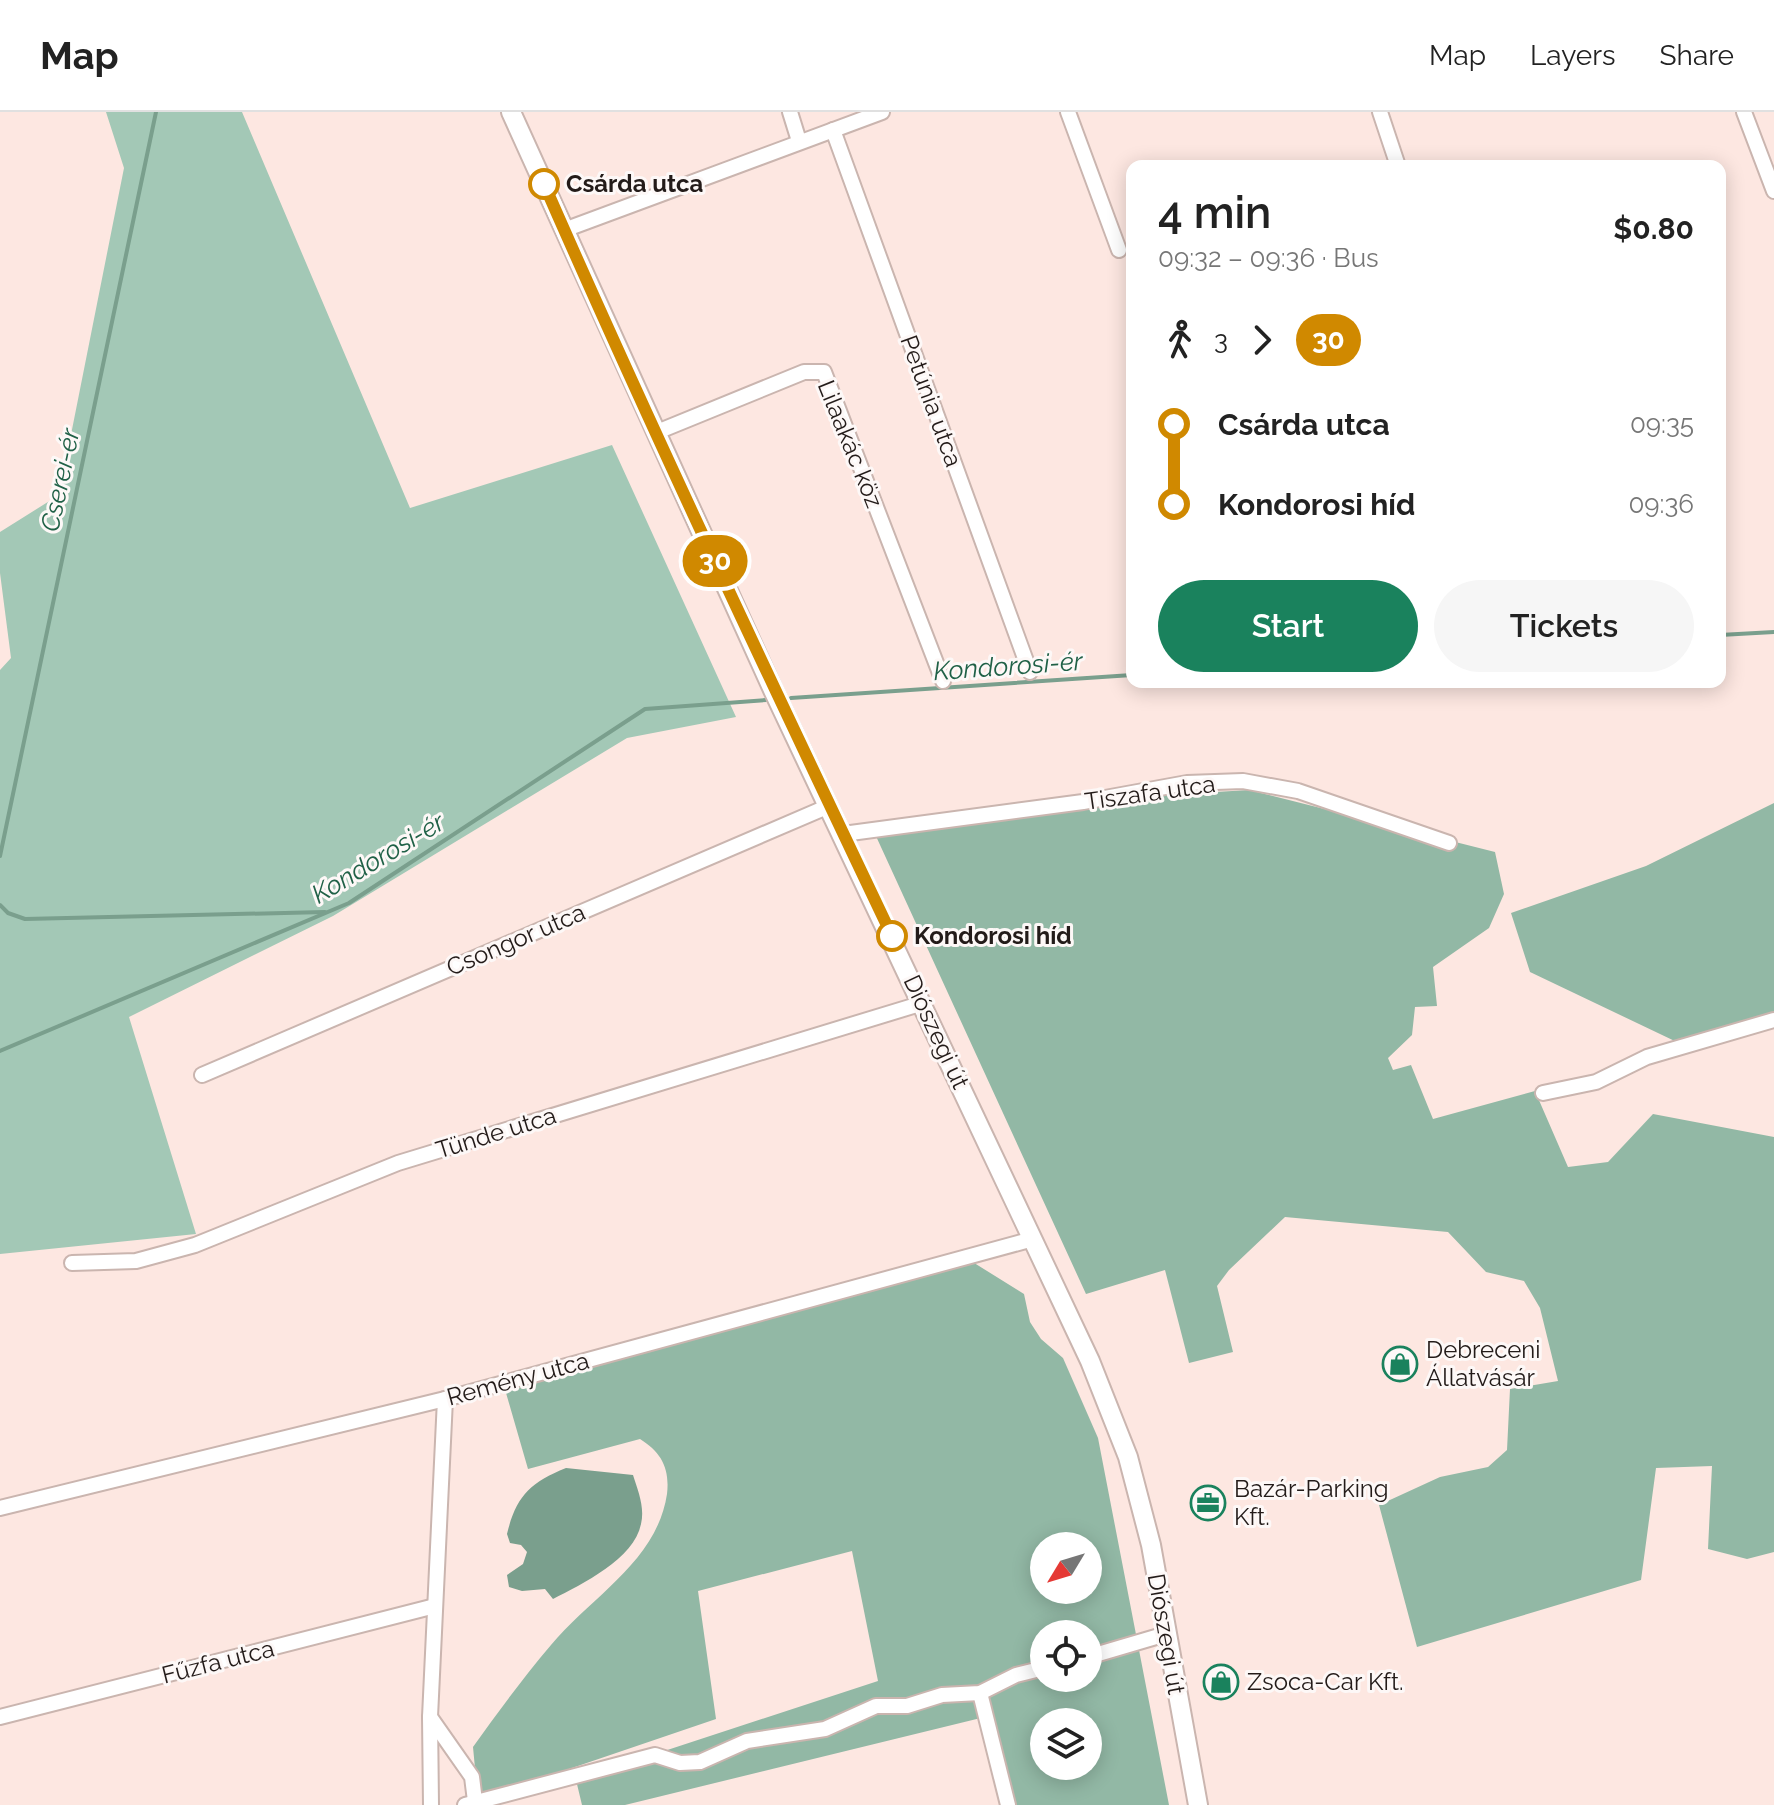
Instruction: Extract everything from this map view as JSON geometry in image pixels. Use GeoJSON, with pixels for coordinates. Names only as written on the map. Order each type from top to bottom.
{"type":"FeatureCollection","features":[{"type":"Feature","properties":{"kind":"main road","name":"Diószegi út"},"geometry":{"type":"LineString","coordinates":[[511,112],[829,806],[1090,1361],[1128,1457],[1151,1545],[1198,1805]]}},
{"type":"Feature","properties":{"kind":"street"},"geometry":{"type":"LineString","coordinates":[[790,112],[799,141]]}},
{"type":"Feature","properties":{"kind":"street"},"geometry":{"type":"LineString","coordinates":[[564,230],[882,112]]}},
{"type":"Feature","properties":{"kind":"street"},"geometry":{"type":"LineString","coordinates":[[1068,112],[1119,250]]}},
{"type":"Feature","properties":{"kind":"street"},"geometry":{"type":"LineString","coordinates":[[1380,112],[1396,160]]}},
{"type":"Feature","properties":{"kind":"street"},"geometry":{"type":"LineString","coordinates":[[1744,112],[1774,191]]}},
{"type":"Feature","properties":{"kind":"street","name":"Petúnia utca"},"geometry":{"type":"LineString","coordinates":[[833,130],[1030,672]]}},
{"type":"Feature","properties":{"kind":"street","name":"Lilaakác köz"},"geometry":{"type":"LineString","coordinates":[[657,432],[804,372],[824,372],[943,681]]}},
{"type":"Feature","properties":{"kind":"street","name":"Tiszafa utca"},"geometry":{"type":"LineString","coordinates":[[843,834],[1083,802],[1187,783],[1243,781],[1298,791],[1449,843]]}},
{"type":"Feature","properties":{"kind":"street","name":"Csongor utca"},"geometry":{"type":"LineString","coordinates":[[202,1075],[829,806]]}},
{"type":"Feature","properties":{"kind":"street","name":"Tünde utca"},"geometry":{"type":"LineString","coordinates":[[72,1263],[136,1261],[195,1245],[398,1163],[923,1003]]}},
{"type":"Feature","properties":{"kind":"street"},"geometry":{"type":"LineString","coordinates":[[1543,1093],[1596,1082],[1647,1057],[1774,1020]]}},
{"type":"Feature","properties":{"kind":"street","name":"Remény utca"},"geometry":{"type":"LineString","coordinates":[[0,1508],[445,1399],[1033,1239]]}},
{"type":"Feature","properties":{"kind":"street"},"geometry":{"type":"LineString","coordinates":[[431,1805],[430,1717],[445,1399]]}},
{"type":"Feature","properties":{"kind":"street","name":"Fűzfa utca"},"geometry":{"type":"LineString","coordinates":[[0,1717],[435,1606]]}},
{"type":"Feature","properties":{"kind":"street"},"geometry":{"type":"LineString","coordinates":[[1102,1653],[1166,1634]]}},
{"type":"Feature","properties":{"kind":"street"},"geometry":{"type":"LineString","coordinates":[[430,1717],[472,1777],[470,1803],[655,1755],[680,1763],[700,1762],[747,1741],[825,1729],[876,1706],[907,1706],[942,1695],[980,1693],[1030,1672]]}},
{"type":"Feature","properties":{"kind":"street"},"geometry":{"type":"LineString","coordinates":[[980,1693],[1008,1805]]}},
{"type":"Feature","properties":{"kind":"shaded area"},"geometry":{"type":"Polygon","coordinates":[[[106,112],[242,112],[410,508],[612,445],[736,717],[627,738],[333,916],[129,1017],[196,1234],[0,1254],[0,670],[11,658],[0,573],[0,532],[59,495],[124,168],[106,112]]]}},
{"type":"Feature","properties":{"kind":"shaded area"},"geometry":{"type":"Polygon","coordinates":[[[1249,790],[1495,852],[1504,894],[1489,928],[1433,967],[1437,1006],[1415,1007],[1412,1035],[1388,1058],[1393,1070],[1411,1065],[1433,1119],[1535,1091],[1568,1167],[1608,1162],[1653,1114],[1774,1137],[1774,1552],[1747,1559],[1708,1549],[1712,1466],[1656,1468],[1641,1580],[1417,1647],[1379,1505],[1440,1477],[1488,1467],[1507,1450],[1510,1389],[1558,1381],[1540,1308],[1524,1281],[1486,1272],[1448,1232],[1285,1217],[1229,1270],[1217,1286],[1233,1352],[1189,1363],[1165,1270],[1086,1294],[875,834],[1099,799],[1249,790]]]}},
{"type":"Feature","properties":{"kind":"shaded area"},"geometry":{"type":"Polygon","coordinates":[[[1774,803],[1774,1016],[1681,1044],[1530,972],[1511,913],[1646,866],[1774,803]]]}},
{"type":"Feature","properties":{"kind":"shaded area"},"geometry":{"type":"Polygon","coordinates":[[[971,1261],[1024,1294],[1030,1322],[1041,1339],[1063,1358],[1098,1438],[1169,1805],[1016,1805],[993,1715],[625,1805],[582,1805],[576,1780],[878,1681],[852,1551],[698,1591],[716,1719],[478,1800],[473,1747],[551,1645],[637,1558],[661,1518],[667,1494],[667,1476],[659,1455],[640,1439],[528,1469],[504,1386],[971,1261]]]}},
{"type":"Feature","properties":{"kind":"shaded area"},"geometry":{"type":"Polygon","coordinates":[[[566,1468],[633,1475],[642,1511],[636,1537],[605,1569],[553,1599],[545,1589],[522,1591],[509,1587],[507,1575],[523,1564],[527,1552],[521,1545],[510,1543],[507,1534],[515,1510],[533,1486],[566,1468]]]}},
{"type":"Feature","properties":{"kind":"waterway","name":"Cserei-ér"},"geometry":{"type":"LineString","coordinates":[[0,856],[156,112]]}},
{"type":"Feature","properties":{"kind":"waterway","name":"Kondorosi-ér"},"geometry":{"type":"LineString","coordinates":[[1726,635],[1774,632]]}},
{"type":"Feature","properties":{"kind":"waterway","name":"Kondorosi-ér"},"geometry":{"type":"LineString","coordinates":[[791,698],[1126,675]]}},
{"type":"Feature","properties":{"kind":"waterway","name":"Kondorosi-ér"},"geometry":{"type":"LineString","coordinates":[[0,1051],[349,903],[645,709],[766,700]]}},
{"type":"Feature","properties":{"kind":"waterway","name":"Cserei-ér"},"geometry":{"type":"LineString","coordinates":[[0,905],[8,913],[25,919],[325,912]]}},
{"type":"Feature","properties":{"kind":"bus line","name":"30"},"geometry":{"type":"LineString","coordinates":[[544,184],[592,296],[773,690],[892,936]]}},
{"type":"Feature","properties":{"kind":"place","name":"Csárda utca"},"geometry":{"type":"Point","coordinates":[544,184]}},
{"type":"Feature","properties":{"kind":"place","name":"Kondorosi híd"},"geometry":{"type":"Point","coordinates":[892,936]}},
{"type":"Feature","properties":{"kind":"place","name":"Debreceni Állatvásár"},"geometry":{"type":"Point","coordinates":[1400,1364]}},
{"type":"Feature","properties":{"kind":"place","name":"Bazár-Parking Kft."},"geometry":{"type":"Point","coordinates":[1208,1503]}},
{"type":"Feature","properties":{"kind":"place","name":"Zsoca-Car Kft."},"geometry":{"type":"Point","coordinates":[1221,1682]}}]}
